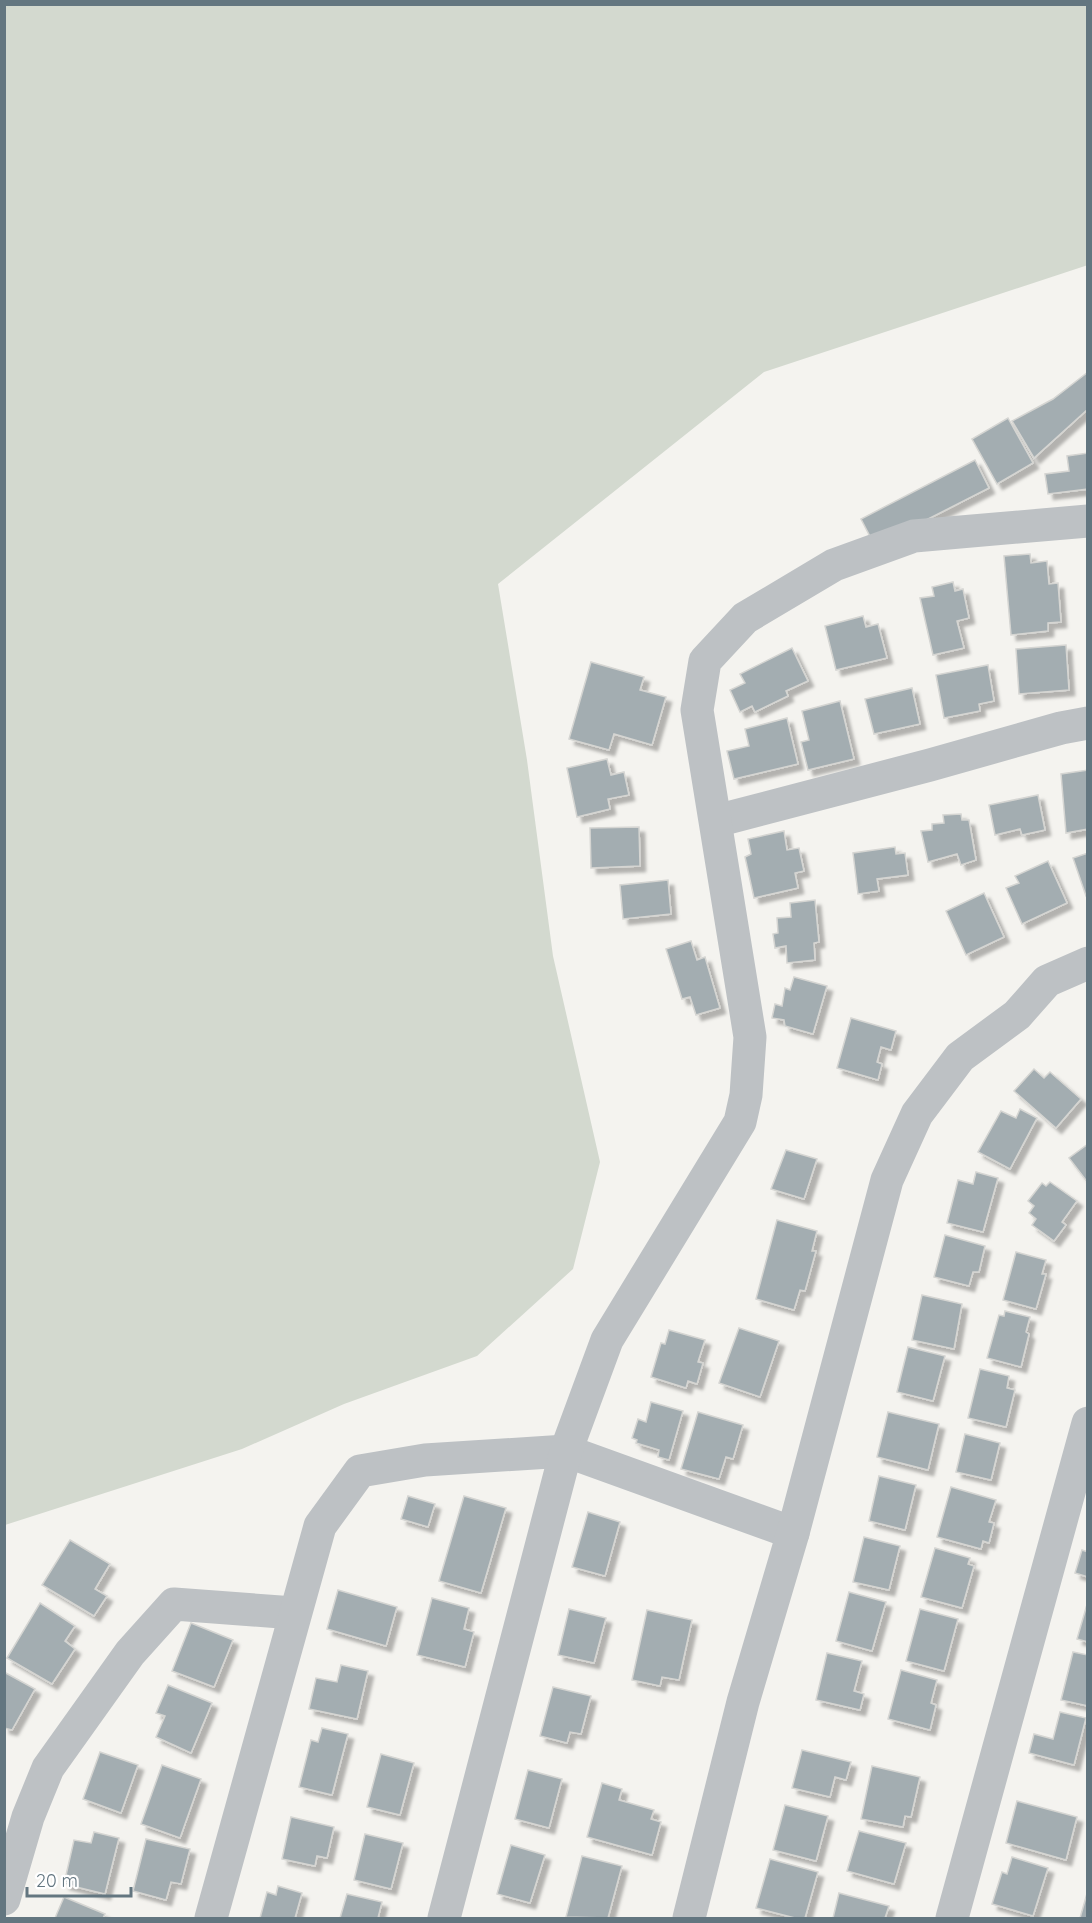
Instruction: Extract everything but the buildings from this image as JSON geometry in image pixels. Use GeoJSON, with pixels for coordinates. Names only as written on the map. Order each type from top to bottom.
{"type":"FeatureCollection","features":[{"type":"Feature","properties":{"kind":"street"},"geometry":{"type":"LineString","coordinates":[[444,1918],[566,1451],[607,1340],[740,1122],[746,1095],[750,1037],[697,710],[705,661],[745,618],[834,565],[914,536],[1088,521]]}},
{"type":"Feature","properties":{"kind":"street"},"geometry":{"type":"LineString","coordinates":[[716,821],[1061,728],[1088,723]]}},
{"type":"Feature","properties":{"kind":"street"},"geometry":{"type":"LineString","coordinates":[[689,1918],[743,1702],[793,1533],[887,1180],[917,1114],[960,1057],[1017,1014],[1047,981],[1088,963]]}},
{"type":"Feature","properties":{"kind":"street"},"geometry":{"type":"LineString","coordinates":[[952,1918],[1088,1423]]}},
{"type":"Feature","properties":{"kind":"street"},"geometry":{"type":"LineString","coordinates":[[211,1918],[320,1526],[360,1471],[425,1460],[566,1451],[793,1533]]}},
{"type":"Feature","properties":{"kind":"street"},"geometry":{"type":"LineString","coordinates":[[4,1899],[28,1817],[48,1768],[130,1653],[174,1604],[294,1613]]}},
{"type":"Feature","properties":{"kind":"shaded area"},"geometry":{"type":"Polygon","coordinates":[[[5,4],[1087,5],[1088,265],[764,372],[498,584],[527,760],[553,956],[600,1162],[573,1269],[477,1356],[344,1404],[242,1449],[5,1525],[5,4]]]}}]}
